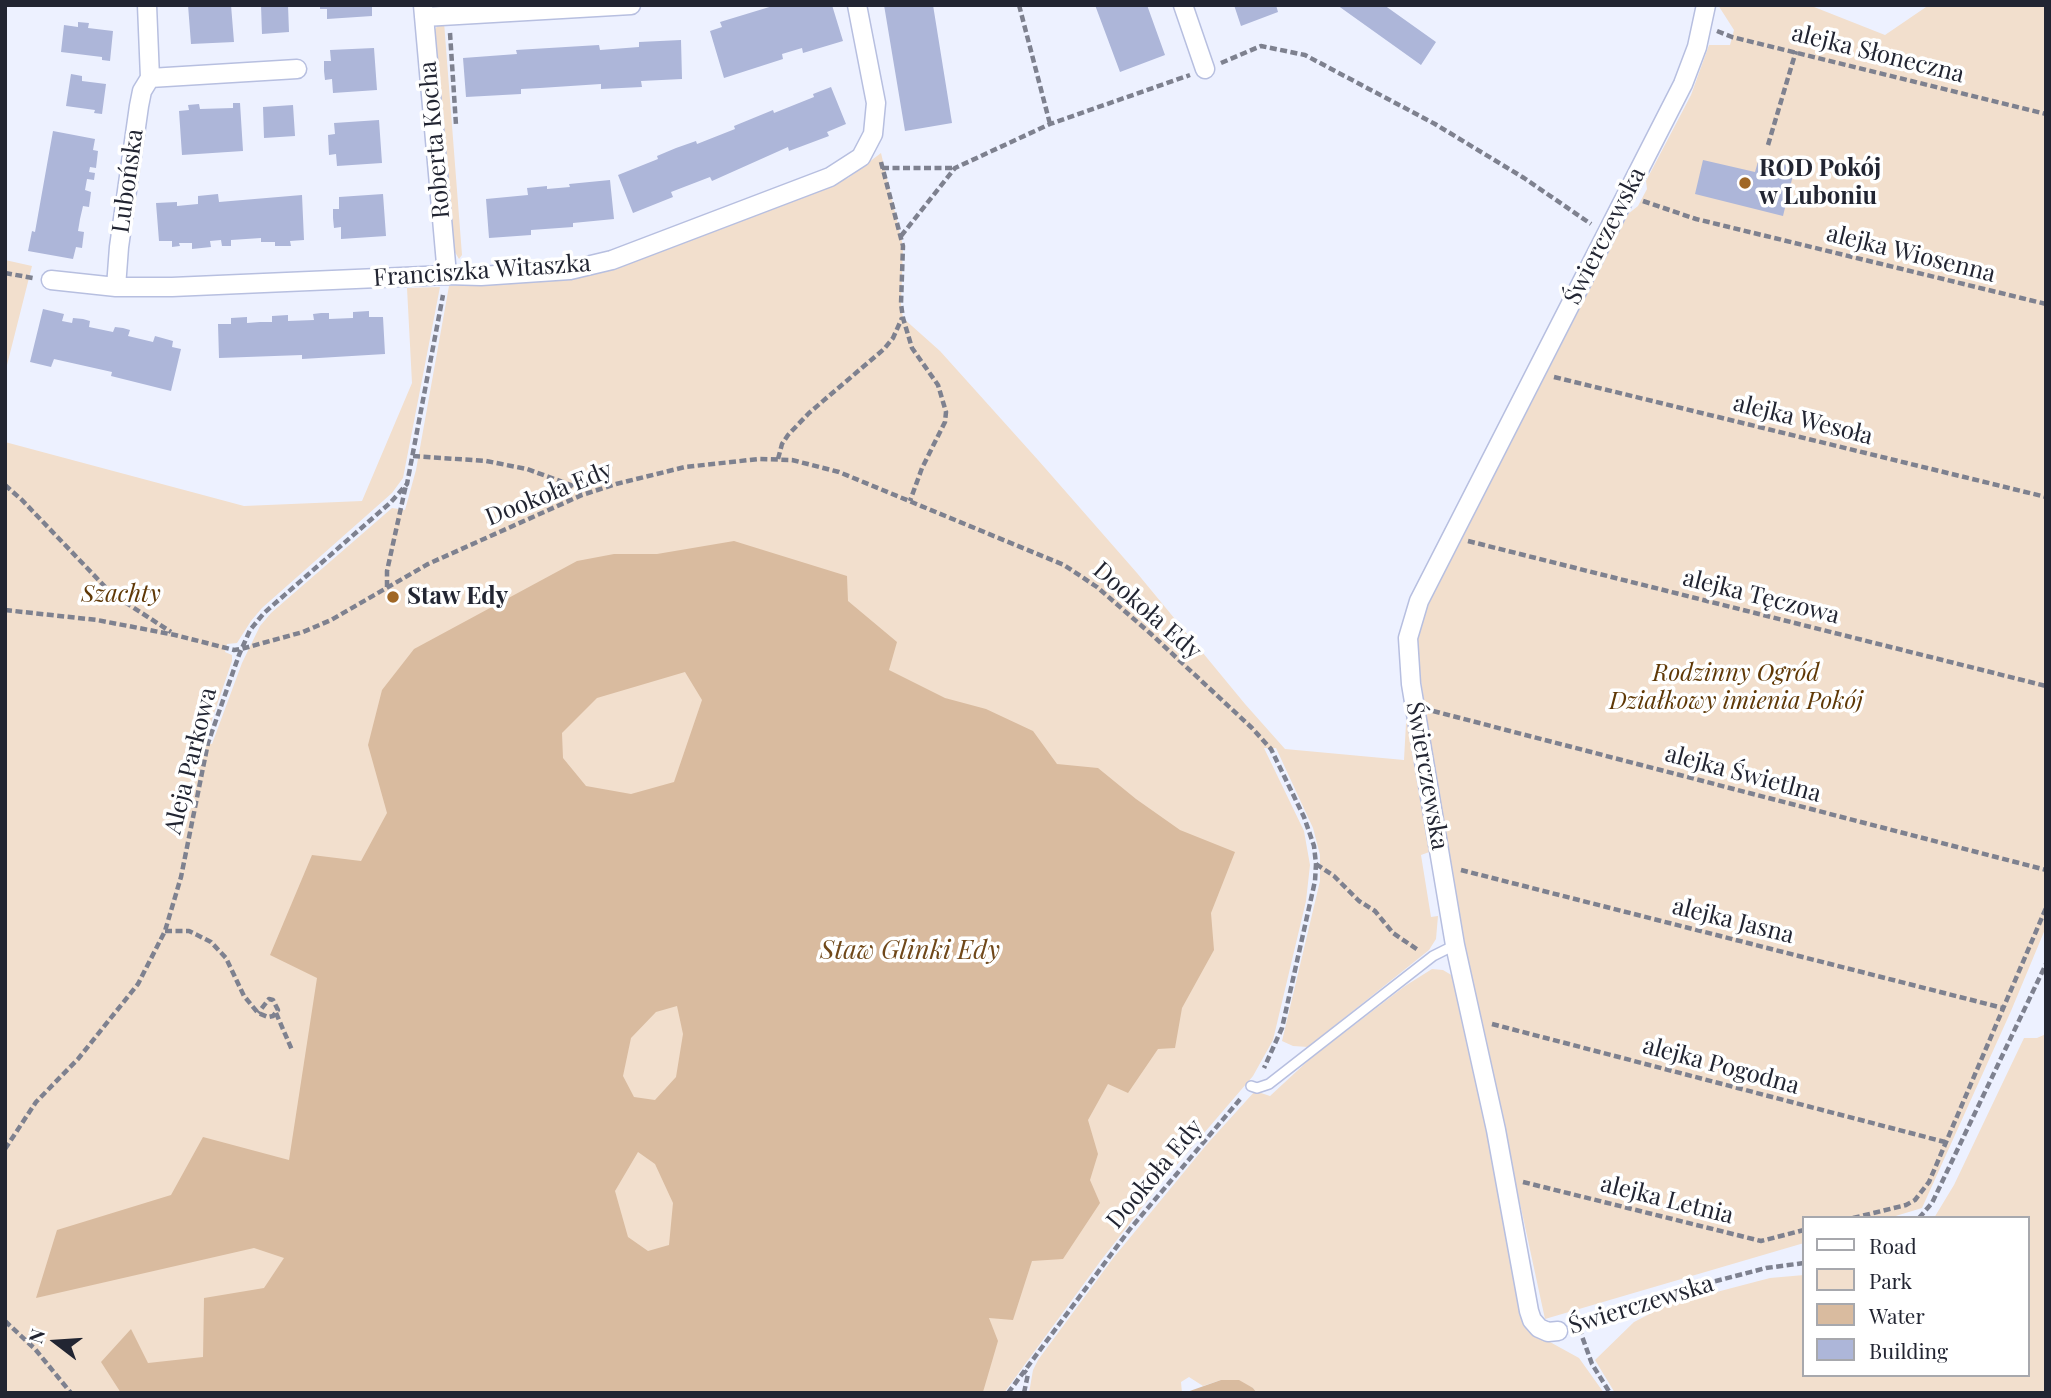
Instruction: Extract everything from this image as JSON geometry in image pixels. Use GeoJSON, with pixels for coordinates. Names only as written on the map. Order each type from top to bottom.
{"type":"FeatureCollection","features":[{"type":"Feature","properties":{"kind":"street","name":"Lubońska"},"geometry":{"type":"LineString","coordinates":[[116,287],[139,106],[142,91],[150,78],[147,5]]}},
{"type":"Feature","properties":{"kind":"street"},"geometry":{"type":"LineString","coordinates":[[424,11],[631,5]]}},
{"type":"Feature","properties":{"kind":"street"},"geometry":{"type":"LineString","coordinates":[[857,5],[876,103],[873,134]]}},
{"type":"Feature","properties":{"kind":"street"},"geometry":{"type":"LineString","coordinates":[[1183,5],[1205,69]]}},
{"type":"Feature","properties":{"kind":"street","name":"Świerczewska"},"geometry":{"type":"LineString","coordinates":[[1558,1331],[1548,1332],[1539,1328],[1529,1311],[1496,1130],[1455,945],[1407,650],[1410,628],[1419,601],[1683,84],[1703,25],[1706,5]]}},
{"type":"Feature","properties":{"kind":"street","name":"Roberta Kocha"},"geometry":{"type":"LineString","coordinates":[[424,11],[447,275]]}},
{"type":"Feature","properties":{"kind":"street"},"geometry":{"type":"LineString","coordinates":[[150,78],[297,69]]}},
{"type":"Feature","properties":{"kind":"street","name":"Franciszka Witaszka"},"geometry":{"type":"LineString","coordinates":[[51,280],[116,287],[173,287],[447,275],[481,276],[569,270],[612,260],[830,177],[861,157],[873,134]]}},
{"type":"Feature","properties":{"kind":"lane"},"geometry":{"type":"LineString","coordinates":[[1251,1086],[1257,1088],[1269,1084],[1433,956],[1455,945]]}},
{"type":"Feature","properties":{"kind":"path"},"geometry":{"type":"LineString","coordinates":[[1019,5],[1051,124]]}},
{"type":"Feature","properties":{"kind":"path","name":"alejka Słoneczna"},"geometry":{"type":"LineString","coordinates":[[1703,25],[1732,37],[2046,114]]}},
{"type":"Feature","properties":{"kind":"path"},"geometry":{"type":"LineString","coordinates":[[882,168],[955,169],[1051,124],[1261,46],[1305,55],[1435,124],[1524,178],[1587,222],[1609,231]]}},
{"type":"Feature","properties":{"kind":"path"},"geometry":{"type":"LineString","coordinates":[[1768,145],[1796,51]]}},
{"type":"Feature","properties":{"kind":"path"},"geometry":{"type":"LineString","coordinates":[[873,134],[901,236],[903,318],[912,348],[938,385],[946,412],[945,422],[922,468],[910,500]]}},
{"type":"Feature","properties":{"kind":"path"},"geometry":{"type":"LineString","coordinates":[[901,236],[955,169]]}},
{"type":"Feature","properties":{"kind":"path","name":"alejka Wiosenna"},"geometry":{"type":"LineString","coordinates":[[1647,203],[1696,219],[2046,304]]}},
{"type":"Feature","properties":{"kind":"path"},"geometry":{"type":"LineString","coordinates":[[5,273],[51,280]]}},
{"type":"Feature","properties":{"kind":"path"},"geometry":{"type":"LineString","coordinates":[[387,587],[387,571],[413,456],[447,275]]}},
{"type":"Feature","properties":{"kind":"path"},"geometry":{"type":"LineString","coordinates":[[778,459],[788,435],[809,413],[884,349],[903,318]]}},
{"type":"Feature","properties":{"kind":"path"},"geometry":{"type":"LineString","coordinates":[[1546,388],[1559,365]]}},
{"type":"Feature","properties":{"kind":"path","name":"alejka Wesoła"},"geometry":{"type":"LineString","coordinates":[[1553,376],[2046,497]]}},
{"type":"Feature","properties":{"kind":"path"},"geometry":{"type":"LineString","coordinates":[[413,456],[486,461],[527,469],[571,485],[582,495]]}},
{"type":"Feature","properties":{"kind":"path","name":"Dookoła Edy"},"geometry":{"type":"LineString","coordinates":[[241,649],[303,632],[331,620],[428,564],[582,495],[685,467],[778,459],[818,465],[1065,565],[1097,587],[1151,634],[1252,728],[1271,749],[1304,817],[1314,845],[1316,864],[1315,881],[1282,1028],[1270,1058],[1251,1086],[1130,1229],[1009,1393]]}},
{"type":"Feature","properties":{"kind":"path","name":"Aleja Parkowa"},"geometry":{"type":"LineString","coordinates":[[5,1149],[36,1102],[78,1059],[138,984],[165,931],[181,877],[208,743],[250,630],[264,612],[390,503],[407,484]]}},
{"type":"Feature","properties":{"kind":"path"},"geometry":{"type":"LineString","coordinates":[[5,485],[111,593],[175,635]]}},
{"type":"Feature","properties":{"kind":"path"},"geometry":{"type":"LineString","coordinates":[[1462,552],[1473,529]]}},
{"type":"Feature","properties":{"kind":"path","name":"alejka Tęczowa"},"geometry":{"type":"LineString","coordinates":[[1467,541],[2046,686]]}},
{"type":"Feature","properties":{"kind":"path"},"geometry":{"type":"LineString","coordinates":[[5,610],[97,620],[234,650],[241,649]]}},
{"type":"Feature","properties":{"kind":"path"},"geometry":{"type":"LineString","coordinates":[[1430,699],[1434,724]]}},
{"type":"Feature","properties":{"kind":"path","name":"alejka Świetlna"},"geometry":{"type":"LineString","coordinates":[[1432,711],[2046,870]]}},
{"type":"Feature","properties":{"kind":"path"},"geometry":{"type":"LineString","coordinates":[[1316,864],[1375,911],[1393,933],[1433,956]]}},
{"type":"Feature","properties":{"kind":"path","name":"alejka Jasna"},"geometry":{"type":"LineString","coordinates":[[1457,878],[1455,868],[2003,1008]]}},
{"type":"Feature","properties":{"kind":"path"},"geometry":{"type":"LineString","coordinates":[[1861,1216],[1906,1205],[1915,1200],[1929,1182],[2046,908]]}},
{"type":"Feature","properties":{"kind":"path"},"geometry":{"type":"LineString","coordinates":[[165,931],[204,936],[226,958],[244,996],[258,1013],[268,1017],[276,1013]]}},
{"type":"Feature","properties":{"kind":"path"},"geometry":{"type":"LineString","coordinates":[[1921,1216],[1932,1203],[2046,964]]}},
{"type":"Feature","properties":{"kind":"path"},"geometry":{"type":"LineString","coordinates":[[258,1013],[269,999],[276,1006],[276,1013],[292,1050]]}},
{"type":"Feature","properties":{"kind":"path","name":"alejka Pogodna"},"geometry":{"type":"LineString","coordinates":[[1491,1037],[1488,1023],[1945,1142]]}},
{"type":"Feature","properties":{"kind":"path","name":"alejka Letnia"},"geometry":{"type":"LineString","coordinates":[[1524,1193],[1521,1181],[1761,1241],[1802,1231]]}},
{"type":"Feature","properties":{"kind":"path","name":"Świerczewska"},"geometry":{"type":"LineString","coordinates":[[1558,1331],[1612,1318],[1670,1293],[1766,1268],[1802,1263]]}},
{"type":"Feature","properties":{"kind":"path"},"geometry":{"type":"LineString","coordinates":[[5,1321],[35,1349],[71,1393]]}},
{"type":"Feature","properties":{"kind":"path"},"geometry":{"type":"LineString","coordinates":[[1579,1328],[1592,1364],[1610,1393]]}},
{"type":"Feature","properties":{"kind":"path"},"geometry":{"type":"LineString","coordinates":[[1024,1371],[1028,1374],[1024,1393]]}},
{"type":"Feature","properties":{"kind":"green space","name":"Rodzinny Ogród Działkowy imienia Pokój"},"geometry":{"type":"Polygon","coordinates":[[[1718,5],[1809,5],[1885,35],[1929,5],[2046,5],[2046,927],[1922,1208],[1896,1216],[1802,1216],[1802,1244],[1545,1319],[1463,940],[1430,746],[1415,637],[1424,613],[1628,214],[1638,206],[1647,189],[1646,181],[1691,95],[1709,45],[1730,45],[1734,30],[1718,5]]]}},
{"type":"Feature","properties":{"kind":"green space"},"geometry":{"type":"Polygon","coordinates":[[[444,22],[462,255],[459,259],[452,247],[434,31],[444,22]]]}},
{"type":"Feature","properties":{"kind":"green space","name":"Szachty"},"geometry":{"type":"Polygon","coordinates":[[[881,153],[903,246],[903,318],[940,351],[1038,460],[1285,749],[1404,760],[1407,705],[1432,851],[1421,855],[1431,917],[1438,916],[1436,939],[1429,950],[1308,1047],[1293,1046],[1282,1041],[1320,881],[1320,855],[1313,828],[1276,748],[1264,748],[1304,831],[1310,865],[1306,901],[1273,1040],[1253,1076],[1162,1182],[1004,1393],[5,1393],[5,442],[244,506],[362,501],[412,383],[407,288],[440,287],[403,478],[392,493],[262,608],[237,643],[227,644],[225,652],[232,655],[232,661],[204,743],[212,744],[242,663],[260,626],[271,613],[392,508],[405,510],[416,470],[449,286],[531,279],[848,178],[881,153]]]}},
{"type":"Feature","properties":{"kind":"green space"},"geometry":{"type":"Polygon","coordinates":[[[5,260],[32,266],[5,373],[5,260]]]}},
{"type":"Feature","properties":{"kind":"green space"},"geometry":{"type":"Polygon","coordinates":[[[1432,969],[1443,970],[1453,976],[1539,1336],[1579,1358],[1604,1393],[1257,1393],[1253,1388],[1221,1380],[1203,1386],[1189,1377],[1181,1382],[1182,1393],[1029,1393],[1033,1370],[1038,1360],[1114,1257],[1208,1143],[1255,1091],[1270,1096],[1311,1058],[1405,986],[1432,969]]]}},
{"type":"Feature","properties":{"kind":"green space"},"geometry":{"type":"Polygon","coordinates":[[[2046,1034],[2046,1393],[1615,1393],[1595,1360],[1634,1322],[1667,1305],[1770,1278],[1802,1275],[1802,1377],[2030,1377],[2030,1216],[1935,1216],[1954,1185],[2024,1038],[2037,1038],[2046,1034]]]}},
{"type":"Feature","properties":{"kind":"water","name":"Staw Glinki Edy"},"geometry":{"type":"Polygon","coordinates":[[[734,541],[847,576],[848,601],[897,642],[889,670],[945,698],[986,709],[1033,731],[1057,764],[1098,768],[1180,830],[1235,852],[1211,913],[1214,950],[1182,1008],[1175,1048],[1158,1049],[1128,1093],[1108,1084],[1088,1120],[1098,1154],[1090,1180],[1100,1203],[1063,1259],[1032,1261],[1013,1320],[989,1318],[998,1341],[983,1392],[121,1393],[101,1362],[131,1329],[148,1363],[203,1357],[204,1298],[264,1288],[284,1258],[254,1248],[36,1298],[57,1230],[171,1195],[203,1137],[289,1160],[317,978],[270,955],[312,855],[361,861],[387,813],[368,745],[382,690],[414,649],[577,561],[614,554],[657,554],[734,541]],[[685,672],[597,698],[562,733],[563,758],[586,786],[631,794],[674,782],[702,700],[685,672]],[[677,1006],[656,1012],[631,1038],[623,1076],[634,1097],[655,1100],[676,1077],[683,1034],[677,1006]],[[638,1152],[615,1191],[628,1237],[648,1251],[669,1245],[673,1203],[655,1164],[638,1152]]]}},
{"type":"Feature","properties":{"kind":"water"},"geometry":{"type":"Polygon","coordinates":[[[1221,1380],[1239,1380],[1257,1393],[1184,1393],[1221,1380]]]}},
{"type":"Feature","properties":{"kind":"building"},"geometry":{"type":"Polygon","coordinates":[[[188,5],[231,5],[234,42],[191,44],[188,5]]]}},
{"type":"Feature","properties":{"kind":"building"},"geometry":{"type":"Polygon","coordinates":[[[261,5],[288,5],[289,32],[262,34],[261,5]]]}},
{"type":"Feature","properties":{"kind":"building"},"geometry":{"type":"Polygon","coordinates":[[[320,5],[372,5],[372,16],[327,19],[327,9],[320,9],[320,5]]]}},
{"type":"Feature","properties":{"kind":"building"},"geometry":{"type":"Polygon","coordinates":[[[776,5],[832,5],[843,41],[803,53],[802,48],[782,54],[783,59],[724,78],[710,31],[722,27],[720,22],[776,5]]]}},
{"type":"Feature","properties":{"kind":"building"},"geometry":{"type":"Polygon","coordinates":[[[884,5],[933,5],[952,123],[905,131],[884,5]]]}},
{"type":"Feature","properties":{"kind":"building"},"geometry":{"type":"Polygon","coordinates":[[[1095,5],[1147,5],[1165,55],[1120,72],[1095,5]]]}},
{"type":"Feature","properties":{"kind":"building"},"geometry":{"type":"Polygon","coordinates":[[[1234,5],[1276,5],[1278,12],[1241,26],[1234,5]]]}},
{"type":"Feature","properties":{"kind":"building"},"geometry":{"type":"Polygon","coordinates":[[[1337,5],[1384,5],[1436,42],[1421,65],[1337,5]]]}},
{"type":"Feature","properties":{"kind":"building"},"geometry":{"type":"Polygon","coordinates":[[[78,22],[89,23],[88,28],[113,31],[110,61],[102,60],[102,57],[61,52],[64,25],[78,27],[78,22]]]}},
{"type":"Feature","properties":{"kind":"building"},"geometry":{"type":"Polygon","coordinates":[[[681,40],[682,79],[641,81],[642,87],[601,89],[601,84],[521,89],[521,94],[466,97],[463,58],[517,54],[516,50],[599,45],[600,50],[639,47],[639,42],[681,40]]]}},
{"type":"Feature","properties":{"kind":"building"},"geometry":{"type":"Polygon","coordinates":[[[374,48],[377,90],[333,93],[332,79],[325,80],[324,71],[324,61],[331,61],[330,50],[374,48]]]}},
{"type":"Feature","properties":{"kind":"building"},"geometry":{"type":"Polygon","coordinates":[[[71,74],[82,76],[82,81],[106,84],[102,114],[94,113],[95,110],[66,106],[71,74]]]}},
{"type":"Feature","properties":{"kind":"building"},"geometry":{"type":"Polygon","coordinates":[[[831,87],[846,124],[827,132],[829,136],[789,151],[788,147],[712,181],[710,177],[671,192],[673,197],[633,213],[618,175],[658,159],[657,156],[676,148],[696,141],[697,144],[773,110],[774,113],[814,97],[813,94],[831,87]]]}},
{"type":"Feature","properties":{"kind":"building"},"geometry":{"type":"Polygon","coordinates":[[[233,103],[240,103],[243,151],[182,155],[179,111],[189,110],[188,105],[199,104],[200,109],[233,108],[233,103]]]}},
{"type":"Feature","properties":{"kind":"building"},"geometry":{"type":"Polygon","coordinates":[[[293,105],[295,136],[264,138],[263,107],[293,105]]]}},
{"type":"Feature","properties":{"kind":"building"},"geometry":{"type":"Polygon","coordinates":[[[379,120],[382,163],[337,166],[336,154],[329,155],[328,135],[335,134],[334,123],[379,120]]]}},
{"type":"Feature","properties":{"kind":"building"},"geometry":{"type":"Polygon","coordinates":[[[53,131],[95,139],[93,150],[98,151],[96,168],[90,167],[89,172],[95,173],[94,180],[87,179],[85,190],[91,192],[89,207],[83,206],[78,231],[84,232],[82,248],[76,247],[73,259],[28,251],[32,231],[35,232],[53,131]]]}},
{"type":"Feature","properties":{"kind":"building","name":"ROD Pokój w Luboniu"},"geometry":{"type":"Polygon","coordinates":[[[1759,158],[1795,167],[1783,216],[1695,194],[1703,160],[1755,172],[1759,158]]]}},
{"type":"Feature","properties":{"kind":"building"},"geometry":{"type":"Polygon","coordinates":[[[610,180],[614,219],[573,223],[573,227],[531,230],[531,235],[489,238],[486,199],[528,195],[527,188],[570,187],[569,184],[610,180]]]}},
{"type":"Feature","properties":{"kind":"building"},"geometry":{"type":"Polygon","coordinates":[[[218,194],[219,202],[302,195],[304,240],[290,241],[291,246],[275,246],[275,242],[261,242],[261,238],[231,240],[231,246],[222,246],[221,240],[210,241],[211,247],[192,249],[192,243],[179,243],[180,246],[172,247],[172,241],[159,241],[156,203],[177,202],[177,206],[198,204],[198,196],[218,194]]]}},
{"type":"Feature","properties":{"kind":"building"},"geometry":{"type":"Polygon","coordinates":[[[383,194],[386,236],[341,239],[341,227],[334,228],[333,218],[333,209],[339,209],[339,197],[383,194]]]}},
{"type":"Feature","properties":{"kind":"building"},"geometry":{"type":"Polygon","coordinates":[[[43,309],[64,314],[62,321],[72,323],[73,318],[83,319],[90,321],[89,327],[113,332],[115,327],[123,328],[130,330],[128,336],[153,342],[155,336],[173,341],[172,347],[181,349],[171,391],[111,376],[112,372],[54,359],[51,367],[30,362],[43,309]]]}},
{"type":"Feature","properties":{"kind":"building"},"geometry":{"type":"Polygon","coordinates":[[[369,311],[369,317],[383,317],[385,354],[302,359],[302,355],[219,358],[218,324],[231,324],[231,318],[247,317],[247,323],[272,322],[272,316],[288,315],[288,321],[314,320],[313,314],[329,313],[329,319],[353,318],[353,312],[369,311]]]}},
{"type":"Feature","properties":{"kind":"place","name":"ROD Pokój w Luboniu"},"geometry":{"type":"Point","coordinates":[1745,183]}},
{"type":"Feature","properties":{"kind":"place","name":"Staw Edy"},"geometry":{"type":"Point","coordinates":[393,597]}}]}
